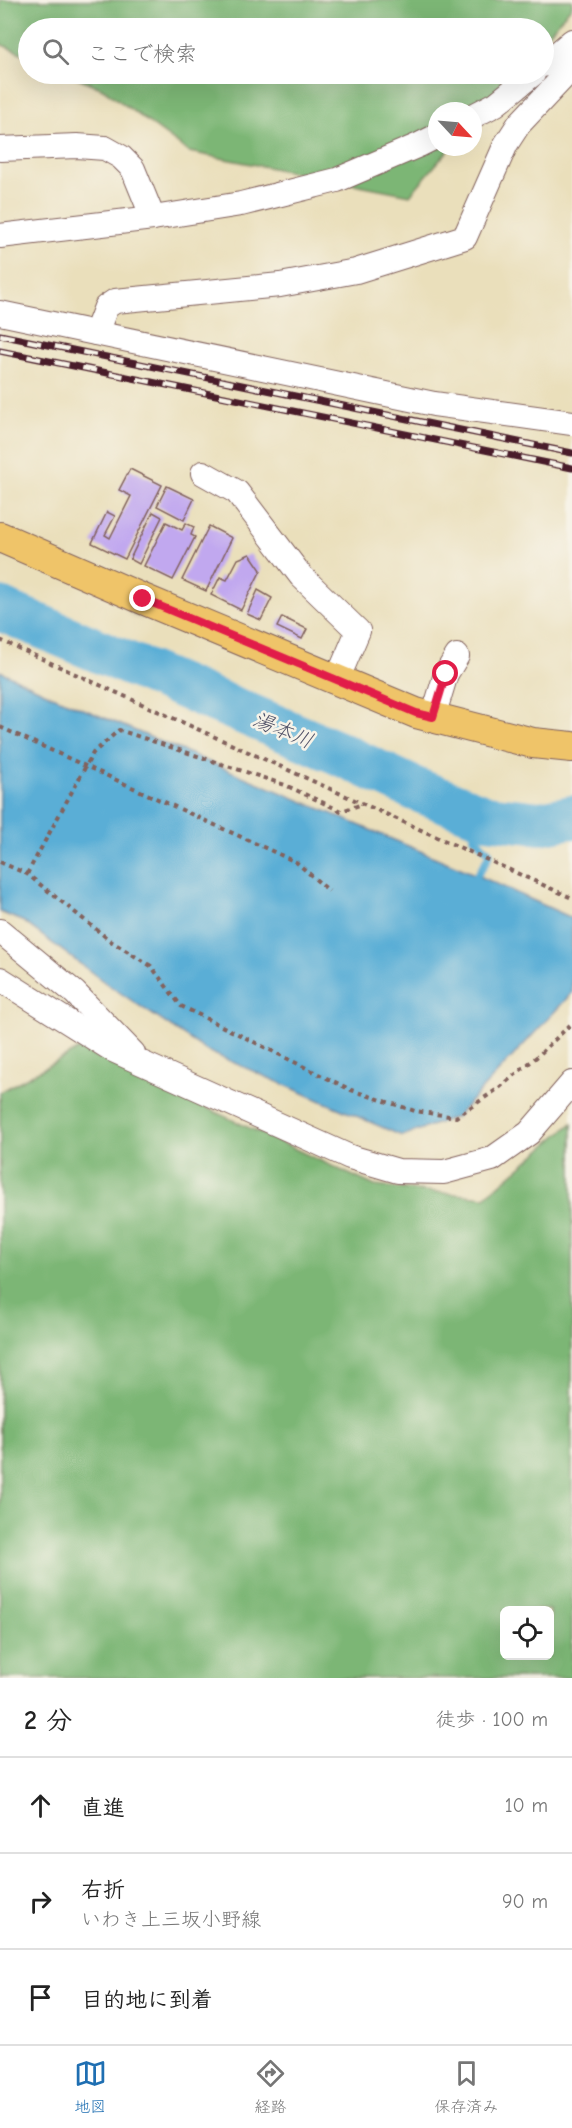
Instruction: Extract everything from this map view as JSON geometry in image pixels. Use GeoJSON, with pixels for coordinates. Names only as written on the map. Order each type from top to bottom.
{"type":"FeatureCollection","features":[{"type":"Feature","properties":{"kind":"main road"},"geometry":{"type":"LineString","coordinates":[[0,537],[416,713],[533,742],[572,747]]}},
{"type":"Feature","properties":{"kind":"street"},"geometry":{"type":"LineString","coordinates":[[554,56],[572,41]]}},
{"type":"Feature","properties":{"kind":"street"},"geometry":{"type":"LineString","coordinates":[[96,333],[106,307],[115,301],[302,281],[356,271],[465,237],[506,144],[519,124],[572,68]]}},
{"type":"Feature","properties":{"kind":"street"},"geometry":{"type":"LineString","coordinates":[[482,111],[496,104],[521,84]]}},
{"type":"Feature","properties":{"kind":"street"},"geometry":{"type":"LineString","coordinates":[[0,236],[153,218],[241,204],[337,180],[428,141]]}},
{"type":"Feature","properties":{"kind":"street"},"geometry":{"type":"LineString","coordinates":[[0,149],[77,146],[105,148],[121,157],[134,169],[153,218]]}},
{"type":"Feature","properties":{"kind":"street"},"geometry":{"type":"LineString","coordinates":[[0,313],[434,404],[572,423]]}},
{"type":"Feature","properties":{"kind":"street"},"geometry":{"type":"LineString","coordinates":[[203,473],[237,492],[301,576],[358,631],[337,680]]}},
{"type":"Feature","properties":{"kind":"street"},"geometry":{"type":"LineString","coordinates":[[433,717],[446,674],[457,656]]}},
{"type":"Feature","properties":{"kind":"street"},"geometry":{"type":"LineString","coordinates":[[0,931],[75,993],[113,1030],[143,1065]]}},
{"type":"Feature","properties":{"kind":"street"},"geometry":{"type":"LineString","coordinates":[[0,979],[113,1050],[143,1065],[350,1157],[398,1171],[444,1172],[492,1159],[529,1133],[572,1083]]}},
{"type":"Feature","properties":{"kind":"path"},"geometry":{"type":"LineString","coordinates":[[0,640],[572,898]]}},
{"type":"Feature","properties":{"kind":"path"},"geometry":{"type":"LineString","coordinates":[[0,727],[296,862],[329,891]]}},
{"type":"Feature","properties":{"kind":"path"},"geometry":{"type":"LineString","coordinates":[[27,874],[93,753],[118,730],[285,785],[341,810],[364,804]]}},
{"type":"Feature","properties":{"kind":"path"},"geometry":{"type":"LineString","coordinates":[[0,862],[27,874],[112,942],[151,966],[181,1006],[351,1090],[416,1111],[456,1117],[499,1088],[539,1055],[572,1023]]}},
{"type":"Feature","properties":{"kind":"green space"},"geometry":{"type":"Polygon","coordinates":[[[0,0],[572,0],[572,6],[554,27],[554,18],[18,18],[18,52],[0,44],[0,0]]]}},
{"type":"Feature","properties":{"kind":"green space"},"geometry":{"type":"Polygon","coordinates":[[[92,84],[505,84],[482,111],[482,102],[428,102],[428,156],[443,156],[410,195],[189,152],[103,89],[92,84]]]}},
{"type":"Feature","properties":{"kind":"green space"},"geometry":{"type":"Polygon","coordinates":[[[79,1049],[375,1186],[485,1197],[572,1123],[572,1678],[0,1678],[0,1092],[79,1049]]]}},
{"type":"Feature","properties":{"kind":"water"},"geometry":{"type":"Polygon","coordinates":[[[0,671],[55,697],[477,875],[572,918],[572,993],[456,1117],[402,1136],[207,1051],[107,984],[24,922],[0,912],[0,671]]]}},
{"type":"Feature","properties":{"kind":"building"},"geometry":{"type":"Polygon","coordinates":[[[130,469],[162,485],[125,559],[92,543],[107,512],[115,516],[105,535],[110,538],[131,496],[119,490],[130,469]]]}},
{"type":"Feature","properties":{"kind":"building"},"geometry":{"type":"Polygon","coordinates":[[[167,486],[194,499],[184,520],[157,506],[167,486]]]}},
{"type":"Feature","properties":{"kind":"building"},"geometry":{"type":"Polygon","coordinates":[[[153,512],[162,517],[139,564],[130,559],[153,512]]]}},
{"type":"Feature","properties":{"kind":"building"},"geometry":{"type":"Polygon","coordinates":[[[166,522],[182,530],[186,523],[194,527],[191,535],[195,537],[173,580],[144,566],[166,522]]]}},
{"type":"Feature","properties":{"kind":"building"},"geometry":{"type":"Polygon","coordinates":[[[209,526],[232,538],[206,591],[182,580],[209,526]]]}},
{"type":"Feature","properties":{"kind":"building"},"geometry":{"type":"Polygon","coordinates":[[[250,554],[261,570],[241,610],[211,595],[220,577],[227,580],[238,559],[250,554]]]}},
{"type":"Feature","properties":{"kind":"building"},"geometry":{"type":"Polygon","coordinates":[[[258,590],[272,598],[261,620],[247,614],[258,590]]]}},
{"type":"Feature","properties":{"kind":"building"},"geometry":{"type":"Polygon","coordinates":[[[282,617],[307,629],[302,639],[277,627],[282,617]]]}},
{"type":"Feature","properties":{"kind":"waterway","name":"湯本川"},"geometry":{"type":"LineString","coordinates":[[0,609],[338,753],[415,789],[486,817],[540,823],[572,817]]}},
{"type":"Feature","properties":{"kind":"waterway"},"geometry":{"type":"LineString","coordinates":[[472,882],[490,853],[474,837],[486,817]]}},
{"type":"Feature","properties":{"kind":"railway"},"geometry":{"type":"LineString","coordinates":[[0,335],[572,453]]}},
{"type":"Feature","properties":{"kind":"railway"},"geometry":{"type":"LineString","coordinates":[[0,351],[572,468]]}},
{"type":"Feature","properties":{"kind":"route"},"geometry":{"type":"LineString","coordinates":[[143,599],[416,713],[433,717],[446,674]]}}]}
